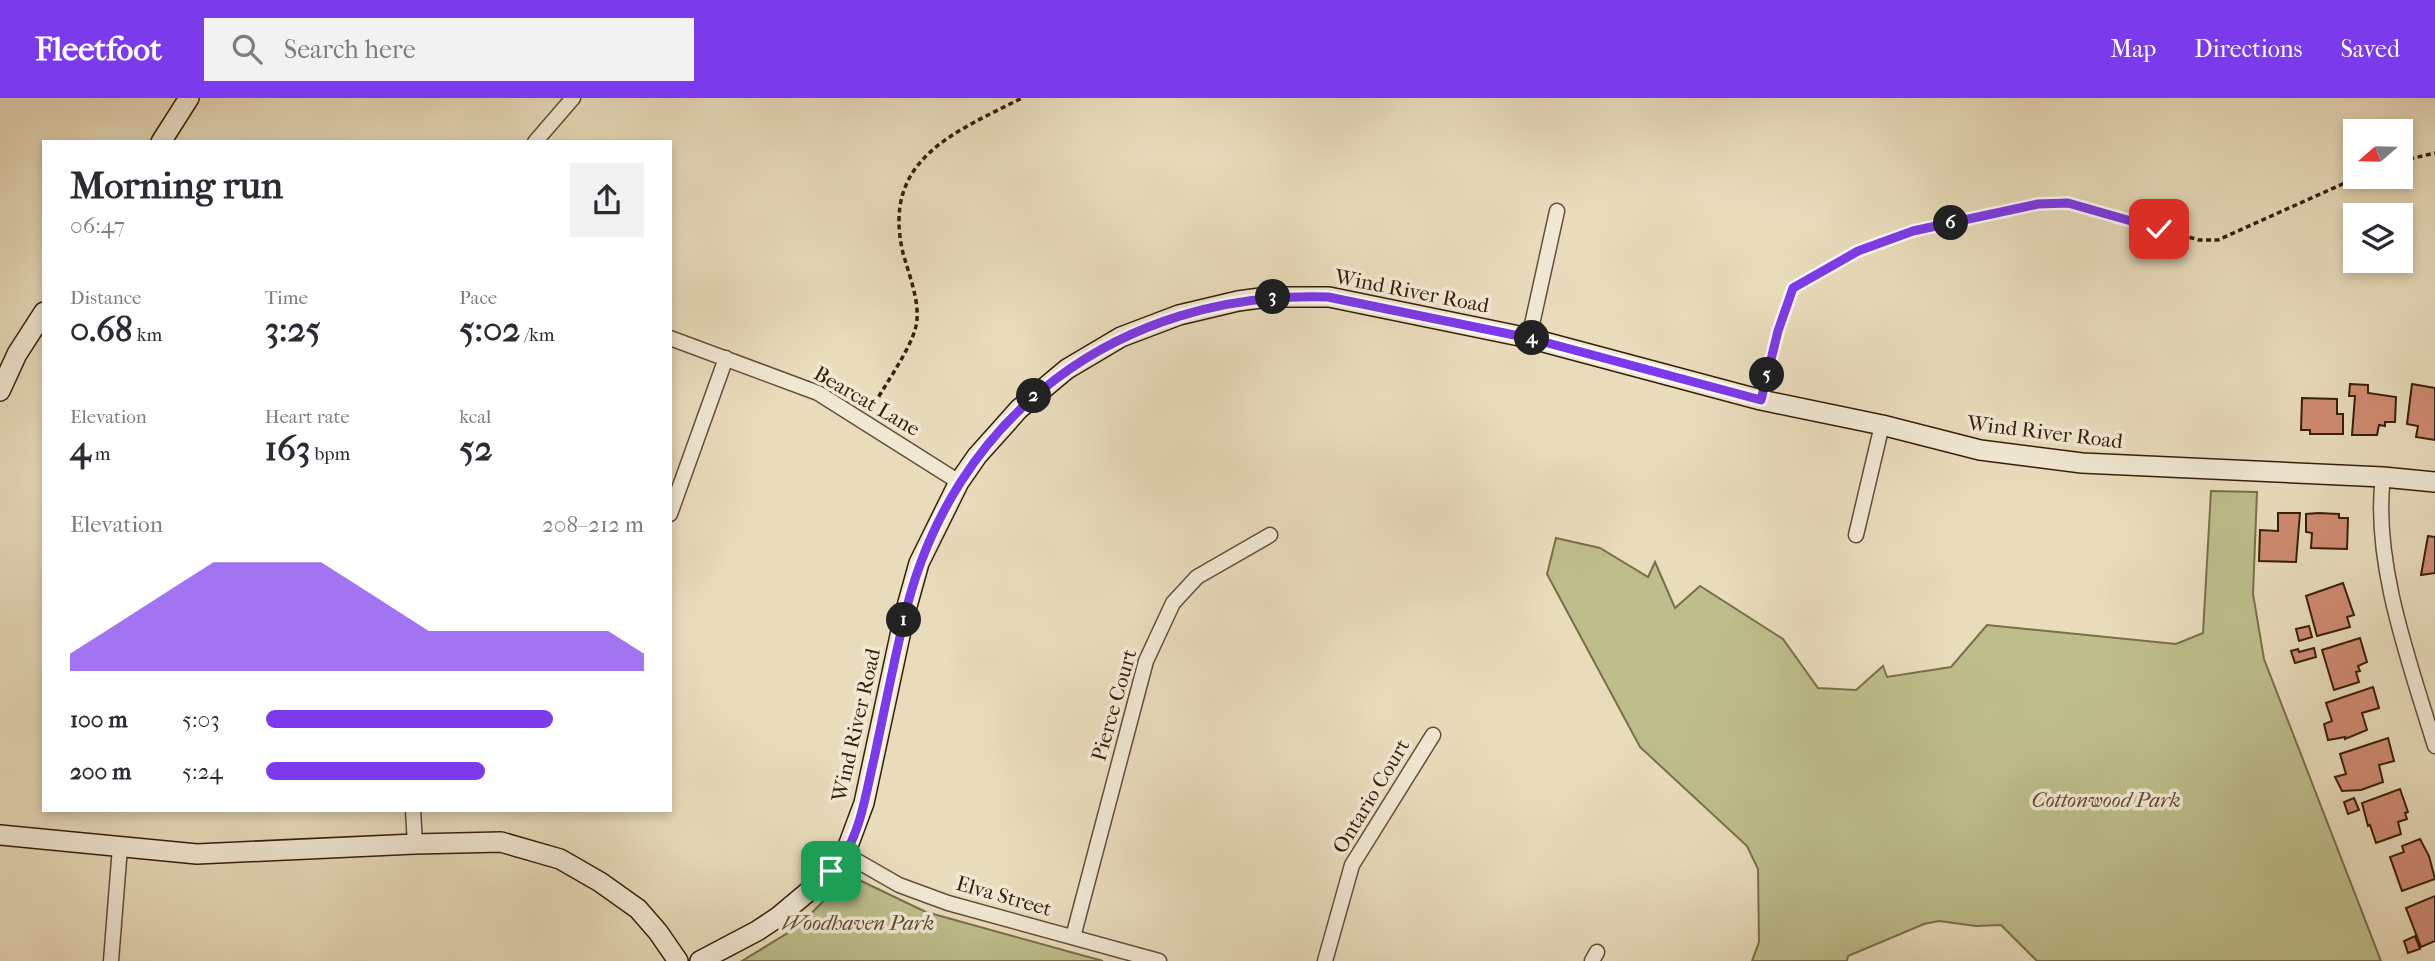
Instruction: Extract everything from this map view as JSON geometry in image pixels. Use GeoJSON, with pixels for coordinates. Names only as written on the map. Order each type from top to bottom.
{"type":"FeatureCollection","features":[{"type":"Feature","properties":{"kind":"street"},"geometry":{"type":"LineString","coordinates":[[162,140],[190,98]]}},
{"type":"Feature","properties":{"kind":"street"},"geometry":{"type":"LineString","coordinates":[[537,140],[573,98]]}},
{"type":"Feature","properties":{"kind":"street"},"geometry":{"type":"LineString","coordinates":[[1529,338],[1556,211]]}},
{"type":"Feature","properties":{"kind":"street","name":"Wind River Road"},"geometry":{"type":"LineString","coordinates":[[700,961],[778,917],[815,886],[845,854],[864,803],[904,617],[919,563],[959,482],[1004,424],[1042,388],[1094,352],[1150,325],[1208,307],[1268,297],[1328,297],[1529,338],[1761,400],[1882,425],[1979,450],[2082,463],[2383,477],[2435,482]]}},
{"type":"Feature","properties":{"kind":"street"},"geometry":{"type":"LineString","coordinates":[[0,391],[17,354],[42,315]]}},
{"type":"Feature","properties":{"kind":"street","name":"Bearcat Lane"},"geometry":{"type":"LineString","coordinates":[[672,339],[818,393],[959,482]]}},
{"type":"Feature","properties":{"kind":"street"},"geometry":{"type":"LineString","coordinates":[[672,508],[726,358]]}},
{"type":"Feature","properties":{"kind":"street"},"geometry":{"type":"LineString","coordinates":[[1856,535],[1882,425]]}},
{"type":"Feature","properties":{"kind":"street"},"geometry":{"type":"LineString","coordinates":[[2383,477],[2379,519],[2389,583],[2435,746]]}},
{"type":"Feature","properties":{"kind":"street","name":"Pierce Court"},"geometry":{"type":"LineString","coordinates":[[1073,937],[1146,661],[1173,603],[1197,577],[1270,535]]}},
{"type":"Feature","properties":{"kind":"street","name":"Ontario Court"},"geometry":{"type":"LineString","coordinates":[[1325,961],[1352,865],[1433,735]]}},
{"type":"Feature","properties":{"kind":"street"},"geometry":{"type":"LineString","coordinates":[[413,812],[415,844]]}},
{"type":"Feature","properties":{"kind":"street"},"geometry":{"type":"LineString","coordinates":[[0,835],[197,854],[501,842],[560,859],[638,909],[678,961]]}},
{"type":"Feature","properties":{"kind":"street"},"geometry":{"type":"LineString","coordinates":[[111,961],[120,847]]}},
{"type":"Feature","properties":{"kind":"street","name":"Elva Street"},"geometry":{"type":"LineString","coordinates":[[845,854],[899,885],[924,894],[1159,961]]}},
{"type":"Feature","properties":{"kind":"path"},"geometry":{"type":"LineString","coordinates":[[864,422],[916,325],[916,309],[898,231],[903,191],[929,150],[953,133],[1022,98]]}},
{"type":"Feature","properties":{"kind":"path"},"geometry":{"type":"LineString","coordinates":[[2413,158],[2435,153]]}},
{"type":"Feature","properties":{"kind":"path"},"geometry":{"type":"LineString","coordinates":[[1761,400],[1778,331],[1793,288],[1858,251],[1913,231],[2038,204],[2068,203],[2199,240],[2218,240],[2343,184]]}},
{"type":"Feature","properties":{"kind":"green space","name":"Cottonwood Park"},"geometry":{"type":"Polygon","coordinates":[[[2211,491],[2257,492],[2253,594],[2264,659],[2381,961],[2037,961],[2001,925],[1976,926],[1939,921],[1924,924],[1848,956],[1847,961],[1752,961],[1759,942],[1758,869],[1747,846],[1640,747],[1547,574],[1556,538],[1600,548],[1648,577],[1655,562],[1675,608],[1700,586],[1783,639],[1818,688],[1856,690],[1883,666],[1887,677],[1951,667],[1987,625],[2176,644],[2203,633],[2211,491]]]}},
{"type":"Feature","properties":{"kind":"green space","name":"Woodhaven Park"},"geometry":{"type":"Polygon","coordinates":[[[857,879],[926,912],[1103,961],[742,961],[799,926],[839,885],[857,879]]]}},
{"type":"Feature","properties":{"kind":"building"},"geometry":{"type":"Polygon","coordinates":[[[2350,384],[2368,385],[2368,393],[2396,397],[2395,422],[2379,425],[2377,435],[2352,435],[2355,396],[2349,396],[2350,384]]]}},
{"type":"Feature","properties":{"kind":"building"},"geometry":{"type":"Polygon","coordinates":[[[2412,384],[2435,388],[2435,440],[2416,437],[2418,426],[2407,424],[2412,384]]]}},
{"type":"Feature","properties":{"kind":"building"},"geometry":{"type":"Polygon","coordinates":[[[2302,398],[2337,399],[2337,414],[2343,414],[2343,434],[2310,434],[2310,430],[2301,430],[2302,398]]]}},
{"type":"Feature","properties":{"kind":"building"},"geometry":{"type":"Polygon","coordinates":[[[2278,513],[2300,513],[2296,562],[2259,561],[2260,530],[2278,531],[2278,513]]]}},
{"type":"Feature","properties":{"kind":"building"},"geometry":{"type":"Polygon","coordinates":[[[2306,514],[2339,514],[2339,518],[2348,518],[2347,549],[2311,548],[2312,533],[2306,532],[2306,514]]]}},
{"type":"Feature","properties":{"kind":"building"},"geometry":{"type":"Polygon","coordinates":[[[2428,536],[2435,537],[2435,573],[2421,575],[2428,536]]]}},
{"type":"Feature","properties":{"kind":"building"},"geometry":{"type":"Polygon","coordinates":[[[2343,583],[2354,615],[2347,617],[2350,627],[2317,636],[2306,596],[2343,583]]]}},
{"type":"Feature","properties":{"kind":"building"},"geometry":{"type":"Polygon","coordinates":[[[2309,626],[2312,637],[2299,641],[2296,629],[2309,626]]]}},
{"type":"Feature","properties":{"kind":"building"},"geometry":{"type":"Polygon","coordinates":[[[2360,638],[2367,662],[2358,666],[2360,671],[2356,672],[2359,682],[2334,690],[2322,650],[2360,638]]]}},
{"type":"Feature","properties":{"kind":"building"},"geometry":{"type":"Polygon","coordinates":[[[2314,648],[2316,657],[2295,663],[2291,651],[2314,648]]]}},
{"type":"Feature","properties":{"kind":"building"},"geometry":{"type":"Polygon","coordinates":[[[2373,687],[2379,708],[2362,713],[2367,730],[2345,739],[2328,740],[2324,724],[2332,721],[2326,703],[2373,687]]]}},
{"type":"Feature","properties":{"kind":"building"},"geometry":{"type":"Polygon","coordinates":[[[2388,738],[2394,761],[2379,765],[2383,782],[2361,790],[2342,791],[2335,777],[2346,774],[2340,754],[2388,738]]]}},
{"type":"Feature","properties":{"kind":"building"},"geometry":{"type":"Polygon","coordinates":[[[2400,789],[2408,812],[2405,813],[2407,819],[2398,822],[2401,834],[2376,843],[2362,803],[2400,789]]]}},
{"type":"Feature","properties":{"kind":"building"},"geometry":{"type":"Polygon","coordinates":[[[2354,798],[2359,810],[2348,814],[2344,802],[2354,798]]]}},
{"type":"Feature","properties":{"kind":"building"},"geometry":{"type":"Polygon","coordinates":[[[2420,839],[2429,856],[2435,879],[2402,891],[2390,857],[2404,852],[2402,846],[2420,839]]]}},
{"type":"Feature","properties":{"kind":"building"},"geometry":{"type":"Polygon","coordinates":[[[2435,896],[2435,941],[2421,947],[2406,908],[2435,896]]]}},
{"type":"Feature","properties":{"kind":"building"},"geometry":{"type":"Polygon","coordinates":[[[2415,936],[2420,949],[2408,953],[2404,941],[2415,936]]]}},
{"type":"Feature","properties":{"kind":"route"},"geometry":{"type":"LineString","coordinates":[[831,871],[845,854],[864,803],[904,617],[919,563],[959,482],[997,432],[1042,388],[1067,369],[1121,338],[1179,314],[1238,301],[1268,297],[1328,297],[1529,338],[1761,400],[1778,331],[1793,288],[1804,279],[1858,251],[1913,231],[2038,204],[2068,203],[2159,229]]}}]}
